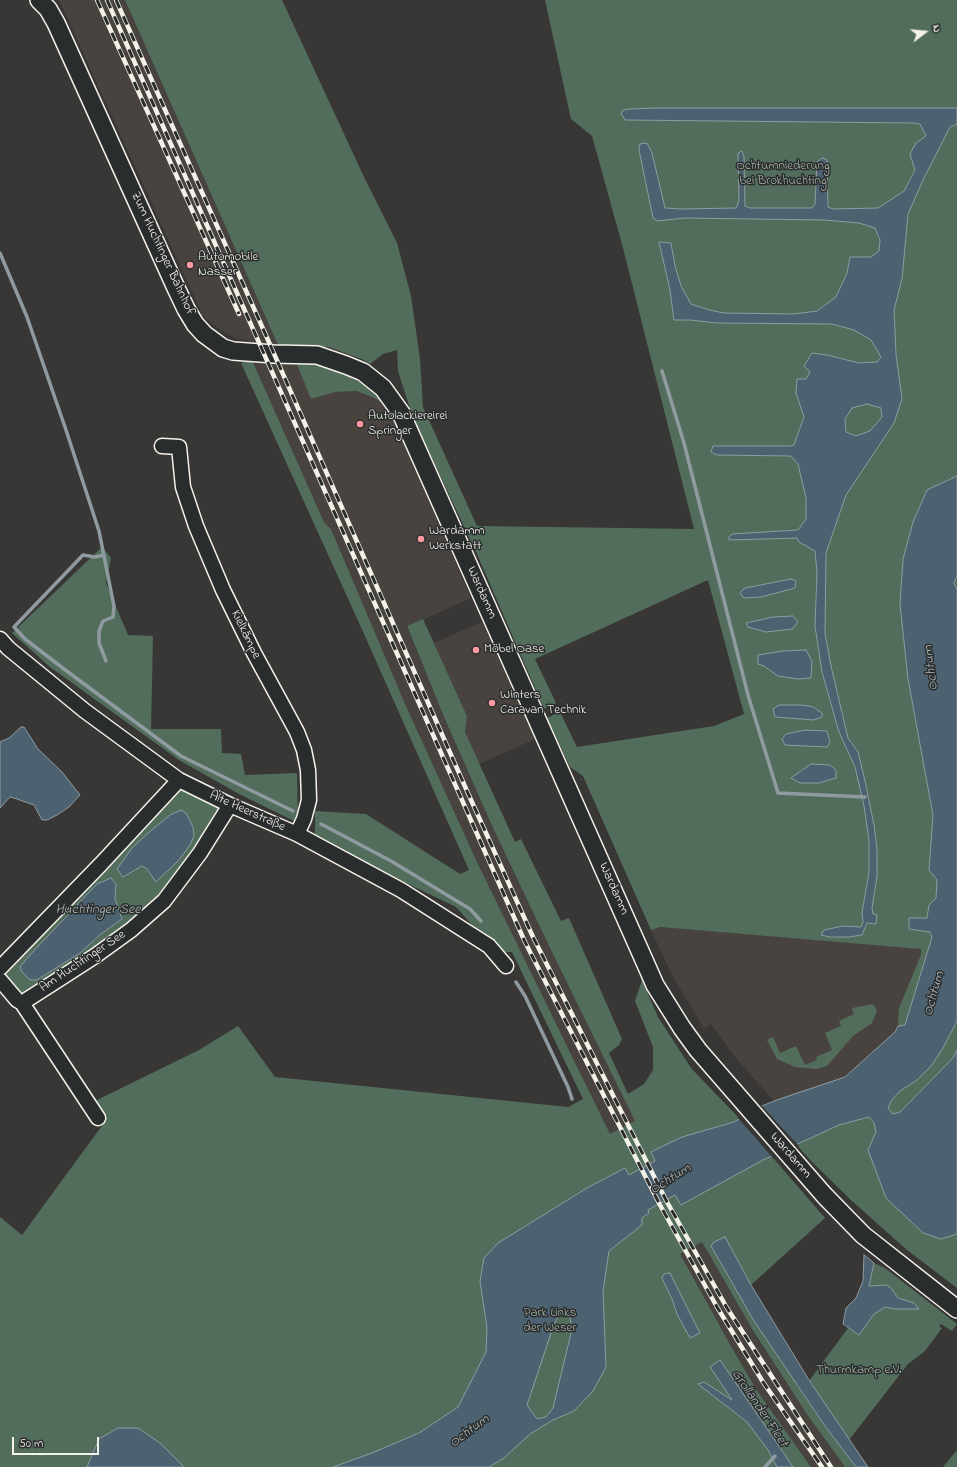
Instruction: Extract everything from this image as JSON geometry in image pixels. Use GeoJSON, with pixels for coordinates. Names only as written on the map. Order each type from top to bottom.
{"type":"FeatureCollection","features":[{"type":"Feature","properties":{"kind":"street","name":"Zum Huchtinger Bahnhof"},"geometry":{"type":"LineString","coordinates":[[39,0],[48,10],[56,23],[176,288],[195,324],[204,334],[224,348],[233,351],[317,355],[363,372],[383,388]]}},
{"type":"Feature","properties":{"kind":"street","name":"Wardamm"},"geometry":{"type":"LineString","coordinates":[[383,388],[401,413],[655,984],[682,1028],[698,1050],[789,1156],[863,1235],[957,1309]]}},
{"type":"Feature","properties":{"kind":"street","name":"Kielkämpe"},"geometry":{"type":"LineString","coordinates":[[162,446],[178,447],[183,487],[196,526],[223,590],[254,654],[298,732],[304,750],[308,770],[309,800],[304,819],[297,834]]}},
{"type":"Feature","properties":{"kind":"street","name":"Alte Heerstraße"},"geometry":{"type":"LineString","coordinates":[[0,639],[8,648],[85,711],[179,780],[230,805],[297,834],[401,890],[489,946],[506,966]]}},
{"type":"Feature","properties":{"kind":"street"},"geometry":{"type":"LineString","coordinates":[[0,968],[101,864],[179,780]]}},
{"type":"Feature","properties":{"kind":"street","name":"Am Huchtinger See"},"geometry":{"type":"LineString","coordinates":[[22,1003],[95,956],[131,930],[164,901],[200,853],[230,805]]}},
{"type":"Feature","properties":{"kind":"street"},"geometry":{"type":"LineString","coordinates":[[0,980],[17,1000],[22,1003],[98,1118]]}},
{"type":"Feature","properties":{"kind":"shaded area"},"geometry":{"type":"Polygon","coordinates":[[[58,0],[125,0],[278,345],[249,345],[247,340],[237,339],[222,331],[202,314],[58,0]]]}},
{"type":"Feature","properties":{"kind":"shaded area"},"geometry":{"type":"Polygon","coordinates":[[[252,360],[296,362],[311,399],[335,392],[357,391],[374,398],[385,405],[397,428],[471,598],[407,627],[444,717],[493,828],[550,948],[656,1161],[610,1134],[477,862],[406,706],[331,529],[324,522],[252,360]]]}},
{"type":"Feature","properties":{"kind":"shaded area"},"geometry":{"type":"Polygon","coordinates":[[[482,622],[535,739],[479,764],[464,732],[467,716],[434,643],[482,622]]]}},
{"type":"Feature","properties":{"kind":"shaded area"},"geometry":{"type":"Polygon","coordinates":[[[660,927],[928,949],[895,1032],[845,1077],[774,1101],[734,1056],[711,1024],[704,1029],[672,975],[651,930],[660,927]]]}},
{"type":"Feature","properties":{"kind":"shaded area"},"geometry":{"type":"Polygon","coordinates":[[[681,1205],[752,1330],[806,1413],[845,1467],[811,1467],[758,1392],[697,1287],[654,1207],[681,1205]]]}},
{"type":"Feature","properties":{"kind":"green space","name":"Ochtumniederung bei Brokhuchting"},"geometry":{"type":"Polygon","coordinates":[[[125,0],[282,0],[364,177],[397,243],[411,296],[420,359],[423,407],[477,526],[694,529],[623,248],[592,136],[571,119],[545,0],[957,0],[957,1288],[907,1250],[852,1201],[811,1161],[762,1106],[789,1095],[845,1077],[895,1032],[898,1026],[899,1008],[921,955],[921,949],[660,927],[651,930],[583,776],[570,767],[547,718],[560,712],[577,747],[714,726],[744,714],[708,580],[535,659],[556,703],[544,709],[477,554],[413,418],[398,371],[397,350],[383,354],[370,364],[364,360],[329,347],[278,345],[125,0]]]}},
{"type":"Feature","properties":{"kind":"green space","name":"Park Links der Weser"},"geometry":{"type":"Polygon","coordinates":[[[252,360],[324,522],[331,529],[406,706],[477,862],[610,1134],[635,1121],[493,828],[444,717],[407,626],[423,619],[467,716],[465,732],[515,842],[521,839],[561,921],[569,918],[622,1039],[619,1045],[609,1053],[628,1094],[644,1084],[653,1070],[653,1047],[635,1001],[642,980],[658,1017],[691,1068],[736,1115],[825,1218],[751,1285],[738,1293],[754,1321],[825,1426],[856,1467],[845,1467],[806,1413],[752,1329],[702,1242],[680,1254],[758,1392],[811,1467],[0,1467],[0,1217],[22,1235],[104,1123],[102,1114],[93,1102],[199,1050],[238,1026],[275,1077],[568,1107],[583,1099],[512,952],[496,952],[456,907],[315,839],[315,811],[366,814],[460,874],[469,870],[241,363],[252,360]]]}},
{"type":"Feature","properties":{"kind":"green space"},"geometry":{"type":"Polygon","coordinates":[[[296,362],[322,365],[348,376],[365,385],[384,402],[385,405],[374,398],[357,391],[335,392],[311,399],[296,362]]]}},
{"type":"Feature","properties":{"kind":"green space"},"geometry":{"type":"Polygon","coordinates":[[[102,547],[111,558],[106,583],[128,635],[153,636],[151,729],[221,729],[222,753],[241,754],[245,775],[297,773],[298,823],[239,794],[179,760],[50,667],[12,633],[102,547]]]}},
{"type":"Feature","properties":{"kind":"green space"},"geometry":{"type":"Polygon","coordinates":[[[183,787],[220,807],[222,810],[161,896],[115,935],[23,996],[3,973],[183,787]],[[111,878],[70,911],[48,937],[37,980],[80,953],[101,934],[122,919],[115,899],[116,884],[111,878]]]}},
{"type":"Feature","properties":{"kind":"green space"},"geometry":{"type":"Polygon","coordinates":[[[873,1004],[877,1011],[872,1023],[853,1036],[827,1066],[816,1069],[795,1067],[777,1059],[767,1040],[773,1037],[780,1053],[796,1046],[805,1065],[817,1060],[816,1057],[832,1050],[825,1033],[841,1026],[839,1021],[854,1014],[852,1008],[873,1004]]]}},
{"type":"Feature","properties":{"kind":"green space","name":"Thurmkamp e.V."},"geometry":{"type":"Polygon","coordinates":[[[874,1263],[885,1268],[957,1324],[952,1331],[941,1324],[939,1326],[942,1328],[925,1351],[908,1364],[849,1440],[809,1381],[848,1328],[859,1335],[874,1314],[885,1306],[895,1309],[914,1303],[898,1298],[891,1288],[869,1286],[874,1263]]]}},
{"type":"Feature","properties":{"kind":"green space"},"geometry":{"type":"Polygon","coordinates":[[[957,1450],[957,1467],[943,1467],[957,1450]]]}},
{"type":"Feature","properties":{"kind":"water"},"geometry":{"type":"Polygon","coordinates":[[[957,108],[957,124],[950,127],[923,180],[908,214],[902,279],[894,310],[896,354],[902,399],[894,423],[846,495],[826,553],[825,634],[848,738],[858,752],[865,781],[874,825],[877,850],[877,876],[872,908],[873,914],[877,915],[876,924],[867,923],[862,935],[830,937],[821,935],[824,930],[843,926],[861,927],[863,922],[862,913],[869,872],[869,840],[864,806],[855,767],[839,732],[822,672],[815,626],[817,573],[815,551],[799,542],[797,538],[729,540],[729,537],[732,534],[798,530],[806,519],[806,498],[798,464],[791,456],[717,455],[711,452],[713,446],[794,445],[804,417],[796,393],[797,379],[806,379],[810,372],[804,366],[812,353],[859,363],[877,362],[881,357],[871,340],[854,330],[832,324],[717,323],[674,320],[670,290],[659,242],[671,243],[675,266],[681,286],[691,304],[724,313],[794,314],[817,311],[836,297],[847,273],[850,257],[871,257],[879,251],[880,240],[875,228],[859,223],[824,220],[685,218],[657,221],[653,218],[639,150],[640,144],[647,143],[652,153],[665,208],[736,208],[739,201],[738,153],[742,151],[744,157],[745,206],[750,208],[812,208],[815,204],[817,162],[822,158],[827,160],[828,207],[833,209],[878,208],[904,191],[915,170],[910,154],[916,143],[926,136],[920,124],[912,123],[625,120],[621,113],[623,110],[957,108]],[[867,404],[852,408],[845,419],[846,432],[856,436],[870,431],[882,417],[881,408],[867,404]]]}},
{"type":"Feature","properties":{"kind":"water","name":"Ochtum"},"geometry":{"type":"Polygon","coordinates":[[[957,476],[957,576],[954,583],[957,590],[957,1021],[932,1065],[917,1080],[900,1091],[891,1101],[888,1108],[893,1114],[900,1112],[953,1058],[957,1050],[957,1234],[941,1239],[923,1233],[886,1198],[868,1150],[876,1132],[874,1123],[869,1117],[839,1125],[763,1160],[681,1205],[675,1195],[648,1210],[649,1213],[642,1218],[642,1225],[609,1251],[603,1291],[606,1367],[593,1391],[574,1411],[553,1420],[530,1434],[504,1458],[489,1467],[333,1467],[372,1453],[419,1433],[458,1407],[486,1352],[487,1328],[480,1281],[484,1258],[498,1243],[587,1188],[625,1168],[629,1175],[655,1161],[651,1152],[661,1147],[682,1137],[734,1122],[774,1101],[845,1077],[895,1032],[898,1026],[905,1025],[932,937],[930,932],[909,929],[909,918],[927,918],[929,905],[936,898],[937,880],[929,870],[933,815],[908,679],[900,604],[903,559],[913,522],[927,490],[957,476]],[[561,1312],[554,1324],[527,1405],[537,1419],[546,1417],[553,1408],[572,1329],[569,1313],[561,1312]]]}},
{"type":"Feature","properties":{"kind":"water"},"geometry":{"type":"Polygon","coordinates":[[[791,579],[796,581],[795,588],[761,597],[744,598],[740,593],[745,588],[791,579]]]}},
{"type":"Feature","properties":{"kind":"water"},"geometry":{"type":"Polygon","coordinates":[[[793,616],[798,622],[792,629],[766,632],[748,627],[746,623],[773,617],[793,616]]]}},
{"type":"Feature","properties":{"kind":"water"},"geometry":{"type":"Polygon","coordinates":[[[806,650],[812,661],[811,678],[798,679],[778,676],[764,666],[758,664],[758,655],[783,651],[806,650]]]}},
{"type":"Feature","properties":{"kind":"water"},"geometry":{"type":"Polygon","coordinates":[[[779,705],[802,705],[813,707],[822,713],[822,717],[814,720],[775,717],[773,709],[779,705]]]}},
{"type":"Feature","properties":{"kind":"water"},"geometry":{"type":"Polygon","coordinates":[[[21,727],[24,727],[38,749],[62,772],[80,795],[69,807],[47,820],[42,820],[34,805],[10,797],[0,808],[0,742],[9,738],[21,727]]]}},
{"type":"Feature","properties":{"kind":"water"},"geometry":{"type":"Polygon","coordinates":[[[805,730],[827,731],[830,742],[827,747],[785,745],[782,739],[786,734],[805,730]]]}},
{"type":"Feature","properties":{"kind":"water"},"geometry":{"type":"Polygon","coordinates":[[[811,764],[830,765],[836,770],[836,778],[819,783],[800,783],[791,778],[811,764]]]}},
{"type":"Feature","properties":{"kind":"water","name":"Huchtinger See"},"geometry":{"type":"Polygon","coordinates":[[[181,810],[186,813],[193,827],[194,836],[190,845],[179,860],[156,882],[147,869],[142,866],[123,877],[117,869],[132,848],[170,815],[181,810]]]}},
{"type":"Feature","properties":{"kind":"water","name":"Huchtinger See"},"geometry":{"type":"Polygon","coordinates":[[[111,878],[116,884],[115,899],[122,919],[101,934],[80,953],[37,980],[30,980],[22,972],[20,967],[97,884],[111,878]]]}},
{"type":"Feature","properties":{"kind":"water"},"geometry":{"type":"Polygon","coordinates":[[[725,1237],[751,1285],[809,1380],[868,1467],[856,1467],[825,1426],[754,1321],[711,1246],[714,1242],[725,1237]]]}},
{"type":"Feature","properties":{"kind":"water"},"geometry":{"type":"Polygon","coordinates":[[[864,1255],[874,1263],[869,1286],[886,1285],[891,1288],[898,1298],[914,1303],[919,1309],[895,1309],[885,1307],[874,1314],[859,1335],[843,1324],[846,1308],[856,1298],[863,1281],[864,1255]]]}},
{"type":"Feature","properties":{"kind":"water"},"geometry":{"type":"Polygon","coordinates":[[[670,1273],[700,1333],[690,1338],[677,1314],[662,1278],[664,1274],[670,1273]]]}},
{"type":"Feature","properties":{"kind":"water"},"geometry":{"type":"Polygon","coordinates":[[[720,1360],[793,1467],[777,1467],[768,1450],[747,1422],[698,1384],[704,1382],[732,1400],[710,1367],[720,1360]]]}},
{"type":"Feature","properties":{"kind":"water"},"geometry":{"type":"Polygon","coordinates":[[[118,1428],[138,1428],[160,1443],[184,1467],[87,1467],[99,1439],[118,1428]]]}},
{"type":"Feature","properties":{"kind":"pier"},"geometry":{"type":"Polygon","coordinates":[[[761,1105],[799,1146],[773,1158],[738,1118],[761,1105]]]}},
{"type":"Feature","properties":{"kind":"waterway"},"geometry":{"type":"LineString","coordinates":[[0,253],[27,317],[99,531],[114,606],[113,617],[103,621],[99,631],[99,643],[106,661]]}},
{"type":"Feature","properties":{"kind":"waterway"},"geometry":{"type":"LineString","coordinates":[[662,371],[684,443],[748,695],[778,793],[865,797]]}},
{"type":"Feature","properties":{"kind":"waterway"},"geometry":{"type":"LineString","coordinates":[[104,555],[95,557],[83,555],[14,627],[25,639],[181,756],[293,811]]}},
{"type":"Feature","properties":{"kind":"waterway"},"geometry":{"type":"LineString","coordinates":[[321,824],[391,861],[470,909],[481,921]]}},
{"type":"Feature","properties":{"kind":"waterway"},"geometry":{"type":"LineString","coordinates":[[516,982],[525,996],[568,1087],[572,1099]]}},
{"type":"Feature","properties":{"kind":"waterway","name":"Grollander Fleet"},"geometry":{"type":"LineString","coordinates":[[765,1467],[775,1456]]}},
{"type":"Feature","properties":{"kind":"railway"},"geometry":{"type":"LineString","coordinates":[[97,0],[239,314]]}},
{"type":"Feature","properties":{"kind":"railway"},"geometry":{"type":"LineString","coordinates":[[107,0],[525,942],[660,1205],[717,1307],[763,1382],[822,1467]]}},
{"type":"Feature","properties":{"kind":"railway"},"geometry":{"type":"LineString","coordinates":[[116,0],[533,937],[667,1202],[727,1308],[831,1467]]}},
{"type":"Feature","properties":{"kind":"place","name":"Automobile Nasser"},"geometry":{"type":"Point","coordinates":[190,265]}},
{"type":"Feature","properties":{"kind":"place","name":"Autolackiereirei Springer"},"geometry":{"type":"Point","coordinates":[360,424]}},
{"type":"Feature","properties":{"kind":"place","name":"Wardamm Werkstatt"},"geometry":{"type":"Point","coordinates":[421,539]}},
{"type":"Feature","properties":{"kind":"place","name":"Möbel Oase"},"geometry":{"type":"Point","coordinates":[476,650]}},
{"type":"Feature","properties":{"kind":"place","name":"Winters Caravan Technik"},"geometry":{"type":"Point","coordinates":[492,703]}}]}
